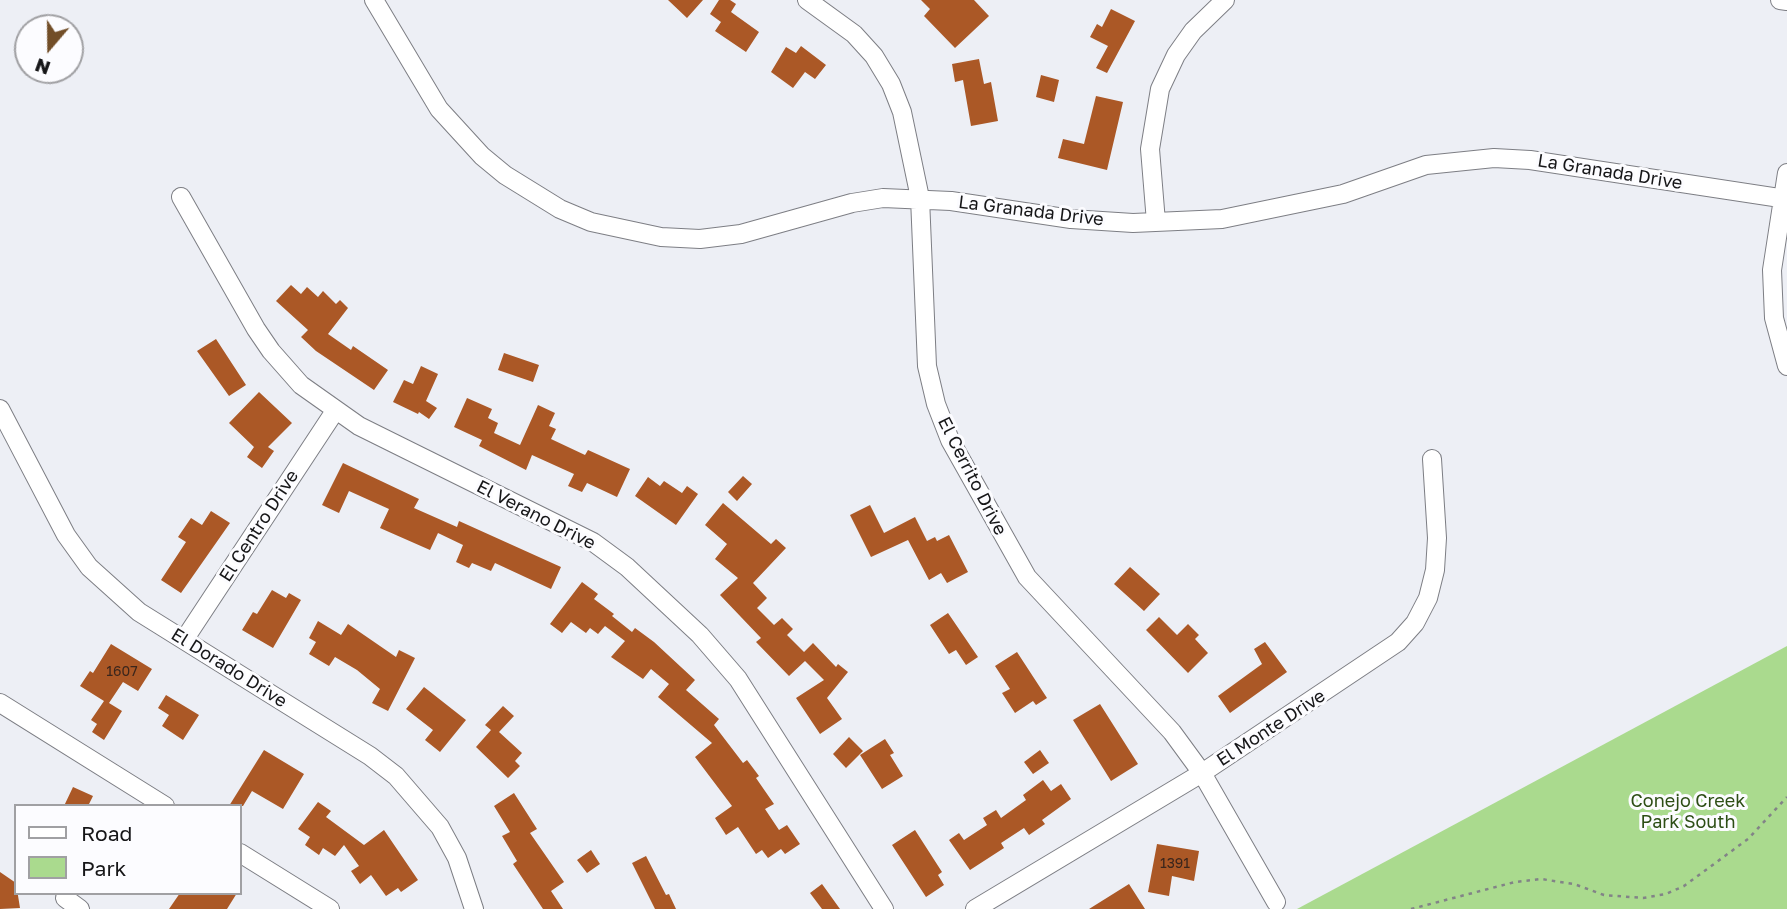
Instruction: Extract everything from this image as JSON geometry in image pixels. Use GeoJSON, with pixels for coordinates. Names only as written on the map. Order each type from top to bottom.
{"type":"FeatureCollection","features":[{"type":"Feature","properties":{"kind":"street","name":"La Granada Drive"},"geometry":{"type":"LineString","coordinates":[[374,0],[424,88],[458,132],[505,175],[560,209],[591,222],[661,237],[700,239],[741,234],[852,203],[883,198],[920,198],[1071,219],[1156,222],[1222,219],[1343,194],[1426,165],[1494,158],[1530,160],[1785,199]]}},
{"type":"Feature","properties":{"kind":"street","name":"El Cerrito Drive"},"geometry":{"type":"LineString","coordinates":[[807,0],[854,34],[874,56],[891,84],[902,112],[920,198],[928,366],[936,404],[950,440],[1027,577],[1172,732],[1202,773],[1276,902]]}},
{"type":"Feature","properties":{"kind":"street"},"geometry":{"type":"LineString","coordinates":[[1156,222],[1150,149],[1160,89],[1176,55],[1193,31],[1225,0]]}},
{"type":"Feature","properties":{"kind":"street"},"geometry":{"type":"LineString","coordinates":[[1780,0],[1787,1]]}},
{"type":"Feature","properties":{"kind":"street"},"geometry":{"type":"LineString","coordinates":[[1787,173],[1772,270],[1774,318],[1787,366]]}},
{"type":"Feature","properties":{"kind":"street","name":"El Verano Drive"},"geometry":{"type":"LineString","coordinates":[[181,197],[271,351],[301,385],[335,411],[593,542],[627,567],[720,655],[884,909]]}},
{"type":"Feature","properties":{"kind":"street","name":"El Dorado Drive"},"geometry":{"type":"LineString","coordinates":[[0,409],[66,536],[89,567],[139,612],[370,755],[396,776],[440,827],[457,858],[474,909]]}},
{"type":"Feature","properties":{"kind":"street","name":"El Centro Drive"},"geometry":{"type":"LineString","coordinates":[[184,640],[335,411]]}},
{"type":"Feature","properties":{"kind":"street","name":"El Monte Drive"},"geometry":{"type":"LineString","coordinates":[[975,909],[1202,773],[1398,642],[1415,623],[1428,598],[1435,570],[1437,538],[1432,459]]}},
{"type":"Feature","properties":{"kind":"street"},"geometry":{"type":"LineString","coordinates":[[0,703],[161,804]]}},
{"type":"Feature","properties":{"kind":"street"},"geometry":{"type":"LineString","coordinates":[[242,854],[330,909]]}},
{"type":"Feature","properties":{"kind":"street"},"geometry":{"type":"LineString","coordinates":[[65,898],[80,909]]}},
{"type":"Feature","properties":{"kind":"path"},"geometry":{"type":"LineString","coordinates":[[1410,909],[1515,882],[1541,879],[1574,884],[1604,895],[1643,898],[1666,894],[1684,886],[1748,839],[1787,797]]}},
{"type":"Feature","properties":{"kind":"green space","name":"Conejo Creek Park South"},"geometry":{"type":"Polygon","coordinates":[[[1787,646],[1787,909],[1297,909],[1787,646]]]}},
{"type":"Feature","properties":{"kind":"building"},"geometry":{"type":"Polygon","coordinates":[[[668,0],[703,0],[687,18],[668,0]]]}},
{"type":"Feature","properties":{"kind":"building"},"geometry":{"type":"Polygon","coordinates":[[[719,0],[730,0],[736,4],[731,12],[759,32],[746,52],[715,31],[721,22],[710,14],[719,0]]]}},
{"type":"Feature","properties":{"kind":"building"},"geometry":{"type":"Polygon","coordinates":[[[921,0],[974,0],[989,16],[955,48],[924,16],[930,9],[921,0]]]}},
{"type":"Feature","properties":{"kind":"building"},"geometry":{"type":"Polygon","coordinates":[[[1111,9],[1135,21],[1107,73],[1096,68],[1108,46],[1090,37],[1097,24],[1102,27],[1111,9]]]}},
{"type":"Feature","properties":{"kind":"building"},"geometry":{"type":"Polygon","coordinates":[[[801,46],[826,65],[815,79],[805,72],[793,88],[771,72],[786,47],[796,53],[801,46]]]}},
{"type":"Feature","properties":{"kind":"building"},"geometry":{"type":"Polygon","coordinates":[[[979,59],[984,84],[991,82],[998,121],[971,126],[963,80],[955,82],[952,64],[979,59]]]}},
{"type":"Feature","properties":{"kind":"building"},"geometry":{"type":"Polygon","coordinates":[[[1041,75],[1059,80],[1054,102],[1036,97],[1041,75]]]}},
{"type":"Feature","properties":{"kind":"building"},"geometry":{"type":"Polygon","coordinates":[[[1096,96],[1123,102],[1107,170],[1058,158],[1063,139],[1084,144],[1096,96]]]}},
{"type":"Feature","properties":{"kind":"building"},"geometry":{"type":"Polygon","coordinates":[[[291,285],[301,294],[307,287],[318,297],[323,291],[336,304],[340,300],[348,308],[328,334],[351,350],[353,346],[388,370],[374,390],[316,351],[301,337],[308,330],[276,301],[291,285]]]}},
{"type":"Feature","properties":{"kind":"building"},"geometry":{"type":"Polygon","coordinates":[[[216,339],[246,385],[229,396],[197,351],[216,339]]]}},
{"type":"Feature","properties":{"kind":"building"},"geometry":{"type":"Polygon","coordinates":[[[504,353],[539,365],[533,382],[498,370],[504,353]]]}},
{"type":"Feature","properties":{"kind":"building"},"geometry":{"type":"Polygon","coordinates":[[[421,366],[438,374],[426,401],[437,408],[429,419],[393,402],[404,380],[413,384],[421,366]]]}},
{"type":"Feature","properties":{"kind":"building"},"geometry":{"type":"Polygon","coordinates":[[[259,392],[292,423],[268,447],[274,451],[262,468],[247,457],[254,447],[229,423],[259,392]]]}},
{"type":"Feature","properties":{"kind":"building"},"geometry":{"type":"Polygon","coordinates":[[[467,398],[492,409],[488,418],[498,423],[494,433],[520,445],[538,405],[555,413],[549,426],[556,429],[551,439],[585,455],[588,450],[630,469],[617,497],[587,483],[582,492],[568,486],[574,474],[532,455],[526,470],[479,446],[482,440],[454,427],[467,398]]]}},
{"type":"Feature","properties":{"kind":"building"},"geometry":{"type":"Polygon","coordinates":[[[343,463],[419,499],[414,508],[457,527],[459,521],[561,567],[551,589],[495,563],[491,571],[472,563],[469,568],[456,562],[463,545],[438,533],[430,550],[380,528],[389,509],[349,491],[339,513],[322,505],[343,463]]]}},
{"type":"Feature","properties":{"kind":"building"},"geometry":{"type":"Polygon","coordinates":[[[743,476],[752,484],[737,501],[728,492],[743,476]]]}},
{"type":"Feature","properties":{"kind":"building"},"geometry":{"type":"Polygon","coordinates":[[[648,477],[660,486],[664,481],[682,493],[687,486],[698,494],[676,525],[635,496],[648,477]]]}},
{"type":"Feature","properties":{"kind":"building"},"geometry":{"type":"Polygon","coordinates":[[[723,503],[771,544],[776,539],[786,548],[753,583],[767,598],[757,608],[774,625],[782,618],[793,629],[787,635],[804,652],[813,643],[836,667],[838,664],[848,672],[827,698],[842,719],[820,734],[796,698],[824,680],[805,661],[789,676],[756,642],[761,638],[720,595],[738,578],[715,559],[727,544],[705,525],[723,503]]]}},
{"type":"Feature","properties":{"kind":"building"},"geometry":{"type":"Polygon","coordinates":[[[870,505],[884,533],[915,517],[927,541],[935,537],[937,541],[949,535],[968,572],[947,583],[941,573],[929,580],[908,540],[871,557],[850,515],[870,505]]]}},
{"type":"Feature","properties":{"kind":"building"},"geometry":{"type":"Polygon","coordinates":[[[211,511],[230,523],[181,593],[161,580],[186,542],[178,537],[191,518],[202,525],[211,511]]]}},
{"type":"Feature","properties":{"kind":"building"},"geometry":{"type":"Polygon","coordinates":[[[1130,567],[1160,594],[1144,611],[1114,584],[1130,567]]]}},
{"type":"Feature","properties":{"kind":"building"},"geometry":{"type":"Polygon","coordinates":[[[582,582],[598,594],[594,599],[614,614],[612,616],[632,632],[635,628],[654,642],[695,680],[686,690],[719,719],[714,725],[743,763],[747,760],[774,804],[765,809],[779,830],[787,825],[800,844],[785,854],[781,849],[768,858],[762,850],[756,854],[738,827],[726,835],[715,818],[732,806],[695,757],[712,743],[658,697],[669,684],[651,669],[643,679],[611,657],[625,641],[605,626],[598,634],[590,628],[586,633],[571,622],[562,633],[550,624],[582,582]]]}},
{"type":"Feature","properties":{"kind":"building"},"geometry":{"type":"Polygon","coordinates":[[[272,590],[286,598],[289,593],[301,600],[273,648],[242,630],[253,612],[257,614],[272,590]]]}},
{"type":"Feature","properties":{"kind":"building"},"geometry":{"type":"Polygon","coordinates":[[[948,613],[978,657],[966,665],[956,650],[949,654],[930,625],[948,613]]]}},
{"type":"Feature","properties":{"kind":"building"},"geometry":{"type":"Polygon","coordinates":[[[1159,617],[1177,635],[1188,624],[1199,635],[1195,639],[1208,653],[1188,673],[1146,630],[1159,617]]]}},
{"type":"Feature","properties":{"kind":"building"},"geometry":{"type":"Polygon","coordinates":[[[318,621],[341,635],[348,624],[396,657],[399,650],[415,658],[388,711],[372,703],[380,689],[357,670],[335,657],[329,666],[309,654],[316,642],[309,638],[318,621]]]}},
{"type":"Feature","properties":{"kind":"building"},"geometry":{"type":"Polygon","coordinates":[[[1265,642],[1287,672],[1230,713],[1218,696],[1262,664],[1254,649],[1265,642]]]}},
{"type":"Feature","properties":{"kind":"building"},"geometry":{"type":"Polygon","coordinates":[[[111,644],[152,669],[138,691],[123,682],[109,703],[122,711],[104,740],[92,732],[97,724],[91,720],[104,701],[80,686],[90,671],[93,673],[111,644]]]}},
{"type":"Feature","properties":{"kind":"building"},"geometry":{"type":"Polygon","coordinates":[[[1017,652],[1047,698],[1036,705],[1033,701],[1015,713],[1002,693],[1010,689],[995,666],[1017,652]]]}},
{"type":"Feature","properties":{"kind":"building"},"geometry":{"type":"Polygon","coordinates":[[[424,687],[466,720],[440,752],[425,740],[433,730],[406,709],[424,687]]]}},
{"type":"Feature","properties":{"kind":"building"},"geometry":{"type":"Polygon","coordinates":[[[166,695],[199,715],[183,740],[162,726],[169,715],[158,708],[166,695]]]}},
{"type":"Feature","properties":{"kind":"building"},"geometry":{"type":"Polygon","coordinates":[[[1100,704],[1138,764],[1111,781],[1073,720],[1100,704]]]}},
{"type":"Feature","properties":{"kind":"building"},"geometry":{"type":"Polygon","coordinates":[[[503,706],[514,716],[499,732],[522,753],[515,761],[520,766],[508,778],[476,747],[491,730],[485,725],[503,706]]]}},
{"type":"Feature","properties":{"kind":"building"},"geometry":{"type":"Polygon","coordinates":[[[849,737],[863,751],[846,768],[833,754],[849,737]]]}},
{"type":"Feature","properties":{"kind":"building"},"geometry":{"type":"Polygon","coordinates":[[[885,739],[894,753],[890,755],[903,776],[882,789],[860,755],[885,739]]]}},
{"type":"Feature","properties":{"kind":"building"},"geometry":{"type":"Polygon","coordinates":[[[264,750],[304,774],[283,809],[252,791],[243,806],[230,804],[264,750]]]}},
{"type":"Feature","properties":{"kind":"building"},"geometry":{"type":"Polygon","coordinates":[[[1040,750],[1049,763],[1033,774],[1024,762],[1040,750]]]}},
{"type":"Feature","properties":{"kind":"building"},"geometry":{"type":"Polygon","coordinates":[[[1043,780],[1051,791],[1061,784],[1071,799],[1042,820],[1045,824],[1029,835],[1024,828],[1001,843],[1004,848],[970,870],[949,840],[959,833],[964,840],[987,825],[983,818],[996,810],[1001,818],[1026,800],[1023,795],[1043,780]]]}},
{"type":"Feature","properties":{"kind":"building"},"geometry":{"type":"Polygon","coordinates":[[[73,787],[93,796],[89,804],[65,804],[73,787]]]}},
{"type":"Feature","properties":{"kind":"building"},"geometry":{"type":"Polygon","coordinates":[[[514,793],[537,829],[530,833],[564,882],[551,891],[563,909],[543,909],[513,864],[517,861],[502,836],[510,832],[494,806],[514,793]]]}},
{"type":"Feature","properties":{"kind":"building"},"geometry":{"type":"Polygon","coordinates":[[[318,802],[331,811],[326,817],[364,845],[384,830],[418,880],[401,892],[398,888],[386,896],[371,875],[360,884],[351,871],[359,866],[344,845],[335,856],[323,848],[319,855],[305,845],[310,837],[298,829],[318,802]]]}},
{"type":"Feature","properties":{"kind":"building"},"geometry":{"type":"Polygon","coordinates":[[[915,830],[942,872],[938,875],[944,885],[926,897],[892,845],[915,830]]]}},
{"type":"Feature","properties":{"kind":"building"},"geometry":{"type":"Polygon","coordinates":[[[1157,844],[1199,851],[1194,881],[1172,876],[1169,896],[1148,892],[1157,844]]]}},
{"type":"Feature","properties":{"kind":"building"},"geometry":{"type":"Polygon","coordinates":[[[591,850],[600,864],[587,873],[577,860],[591,850]]]}},
{"type":"Feature","properties":{"kind":"building"},"geometry":{"type":"Polygon","coordinates":[[[646,856],[676,909],[655,909],[632,863],[646,856]]]}},
{"type":"Feature","properties":{"kind":"building"},"geometry":{"type":"Polygon","coordinates":[[[0,872],[14,882],[14,895],[18,895],[20,908],[0,909],[0,872]]]}},
{"type":"Feature","properties":{"kind":"building"},"geometry":{"type":"Polygon","coordinates":[[[822,884],[840,909],[822,909],[810,893],[822,884]]]}},
{"type":"Feature","properties":{"kind":"building"},"geometry":{"type":"Polygon","coordinates":[[[1129,884],[1145,909],[1089,909],[1129,884]]]}},
{"type":"Feature","properties":{"kind":"building"},"geometry":{"type":"Polygon","coordinates":[[[179,895],[236,895],[227,909],[169,909],[179,895]]]}}]}
